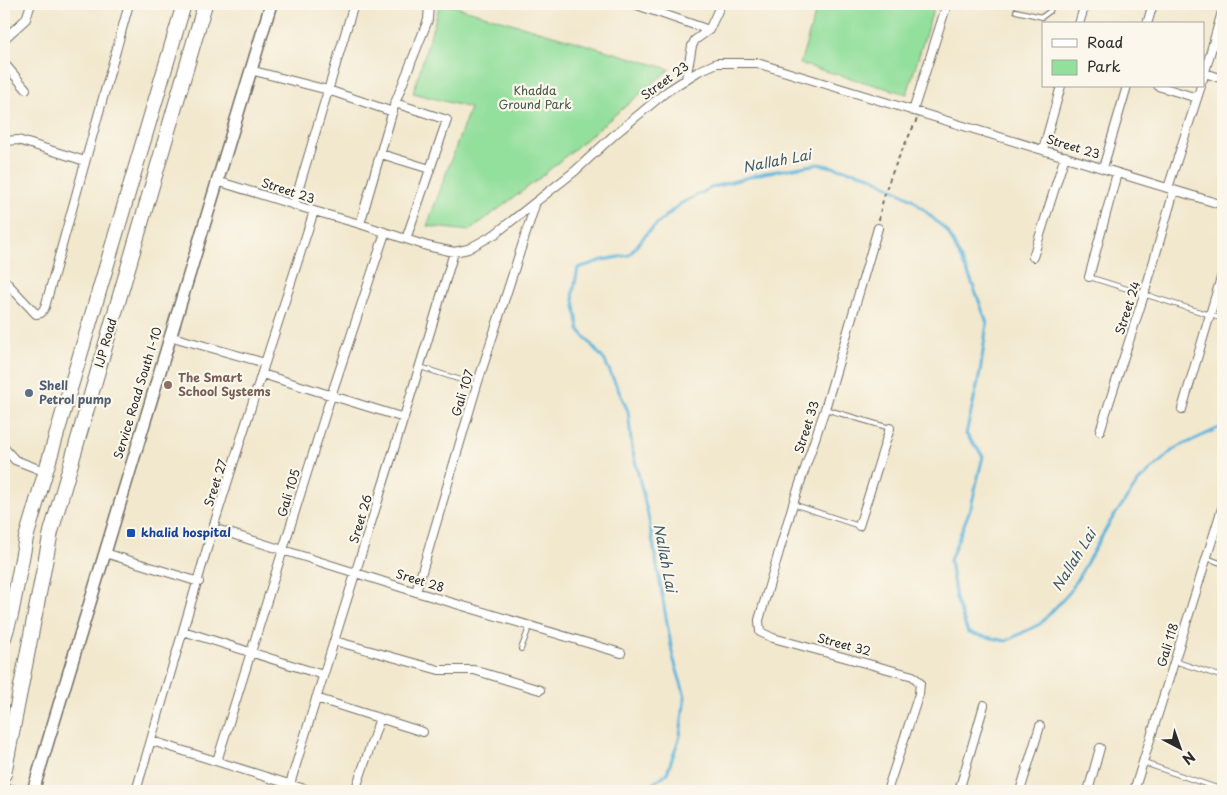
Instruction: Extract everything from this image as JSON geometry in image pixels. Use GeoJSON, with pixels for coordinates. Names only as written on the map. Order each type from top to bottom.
{"type":"FeatureCollection","features":[{"type":"Feature","properties":{"kind":"highway","name":"IJP Road"},"geometry":{"type":"LineString","coordinates":[[4,638],[11,614],[26,538],[184,4]]}},
{"type":"Feature","properties":{"kind":"highway","name":"IJP Road"},"geometry":{"type":"LineString","coordinates":[[4,774],[51,532],[205,4]]}},
{"type":"Feature","properties":{"kind":"highway"},"geometry":{"type":"LineString","coordinates":[[139,156],[159,161]]}},
{"type":"Feature","properties":{"kind":"main road","name":"Service Road South I-10"},"geometry":{"type":"LineString","coordinates":[[33,791],[270,4]]}},
{"type":"Feature","properties":{"kind":"street"},"geometry":{"type":"LineString","coordinates":[[4,39],[26,19],[31,4]]}},
{"type":"Feature","properties":{"kind":"street"},"geometry":{"type":"LineString","coordinates":[[4,280],[36,314],[41,313],[45,307],[129,4]]}},
{"type":"Feature","properties":{"kind":"street"},"geometry":{"type":"LineString","coordinates":[[294,204],[354,4]]}},
{"type":"Feature","properties":{"kind":"street"},"geometry":{"type":"LineString","coordinates":[[360,224],[395,103],[428,20],[429,4]]}},
{"type":"Feature","properties":{"kind":"street"},"geometry":{"type":"LineString","coordinates":[[634,4],[709,30]]}},
{"type":"Feature","properties":{"kind":"street"},"geometry":{"type":"LineString","coordinates":[[686,79],[692,46],[695,40],[709,30],[720,4]]}},
{"type":"Feature","properties":{"kind":"street"},"geometry":{"type":"LineString","coordinates":[[916,112],[947,4]]}},
{"type":"Feature","properties":{"kind":"street"},"geometry":{"type":"LineString","coordinates":[[1080,22],[1085,4]]}},
{"type":"Feature","properties":{"kind":"street"},"geometry":{"type":"LineString","coordinates":[[1148,22],[1153,4]]}},
{"type":"Feature","properties":{"kind":"street"},"geometry":{"type":"LineString","coordinates":[[1223,8],[1204,76],[1223,79]]}},
{"type":"Feature","properties":{"kind":"street"},"geometry":{"type":"LineString","coordinates":[[4,63],[26,89]]}},
{"type":"Feature","properties":{"kind":"street","name":"Street 23"},"geometry":{"type":"LineString","coordinates":[[217,181],[406,239],[454,252],[468,249],[495,234],[575,171],[613,136],[666,92],[699,70],[717,63],[757,63],[1223,205]]}},
{"type":"Feature","properties":{"kind":"street"},"geometry":{"type":"LineString","coordinates":[[250,70],[328,90],[393,112]]}},
{"type":"Feature","properties":{"kind":"street"},"geometry":{"type":"LineString","coordinates":[[1043,150],[1060,88]]}},
{"type":"Feature","properties":{"kind":"street"},"geometry":{"type":"LineString","coordinates":[[1104,168],[1126,88]]}},
{"type":"Feature","properties":{"kind":"street"},"geometry":{"type":"LineString","coordinates":[[1164,88],[1197,98]]}},
{"type":"Feature","properties":{"kind":"street","name":"Street 24"},"geometry":{"type":"LineString","coordinates":[[1100,432],[1144,295],[1171,190],[1200,88]]}},
{"type":"Feature","properties":{"kind":"street"},"geometry":{"type":"LineString","coordinates":[[395,103],[446,120],[406,239]]}},
{"type":"Feature","properties":{"kind":"street"},"geometry":{"type":"LineString","coordinates":[[4,141],[18,140],[85,161]]}},
{"type":"Feature","properties":{"kind":"street"},"geometry":{"type":"LineString","coordinates":[[380,154],[430,169]]}},
{"type":"Feature","properties":{"kind":"street"},"geometry":{"type":"LineString","coordinates":[[1034,257],[1065,156]]}},
{"type":"Feature","properties":{"kind":"street"},"geometry":{"type":"LineString","coordinates":[[1089,277],[1118,173]]}},
{"type":"Feature","properties":{"kind":"street","name":"Gali 107"},"geometry":{"type":"LineString","coordinates":[[416,592],[477,385],[536,202]]}},
{"type":"Feature","properties":{"kind":"street","name":"Sreet 27"},"geometry":{"type":"LineString","coordinates":[[136,791],[199,582],[213,528],[314,211]]}},
{"type":"Feature","properties":{"kind":"street","name":"Street 33"},"geometry":{"type":"LineString","coordinates":[[760,632],[759,620],[793,504],[825,409],[878,228]]}},
{"type":"Feature","properties":{"kind":"street","name":"Gali 105"},"geometry":{"type":"LineString","coordinates":[[218,761],[331,396],[385,233]]}},
{"type":"Feature","properties":{"kind":"street","name":"Sreet 26"},"geometry":{"type":"LineString","coordinates":[[289,788],[357,573],[454,252]]}},
{"type":"Feature","properties":{"kind":"street"},"geometry":{"type":"LineString","coordinates":[[1182,410],[1223,271]]}},
{"type":"Feature","properties":{"kind":"street"},"geometry":{"type":"LineString","coordinates":[[170,336],[264,363]]}},
{"type":"Feature","properties":{"kind":"street"},"geometry":{"type":"LineString","coordinates":[[262,374],[404,418]]}},
{"type":"Feature","properties":{"kind":"street"},"geometry":{"type":"LineString","coordinates":[[860,526],[890,428]]}},
{"type":"Feature","properties":{"kind":"street"},"geometry":{"type":"LineString","coordinates":[[4,448],[16,460],[46,472]]}},
{"type":"Feature","properties":{"kind":"street","name":"Gali 118"},"geometry":{"type":"LineString","coordinates":[[1134,791],[1223,505]]}},
{"type":"Feature","properties":{"kind":"street","name":"Sreet 28"},"geometry":{"type":"LineString","coordinates":[[213,528],[416,592],[621,653]]}},
{"type":"Feature","properties":{"kind":"street"},"geometry":{"type":"LineString","coordinates":[[105,553],[199,582]]}},
{"type":"Feature","properties":{"kind":"street"},"geometry":{"type":"LineString","coordinates":[[183,631],[324,675]]}},
{"type":"Feature","properties":{"kind":"street","name":"Street 32"},"geometry":{"type":"LineString","coordinates":[[760,632],[773,638],[913,676],[920,683],[919,694],[887,791]]}},
{"type":"Feature","properties":{"kind":"street"},"geometry":{"type":"LineString","coordinates":[[335,640],[439,670],[474,670],[540,690]]}},
{"type":"Feature","properties":{"kind":"street"},"geometry":{"type":"LineString","coordinates":[[316,698],[423,732]]}},
{"type":"Feature","properties":{"kind":"street"},"geometry":{"type":"LineString","coordinates":[[959,791],[984,705]]}},
{"type":"Feature","properties":{"kind":"street"},"geometry":{"type":"LineString","coordinates":[[355,791],[380,718]]}},
{"type":"Feature","properties":{"kind":"street"},"geometry":{"type":"LineString","coordinates":[[1020,791],[1040,726]]}},
{"type":"Feature","properties":{"kind":"street"},"geometry":{"type":"LineString","coordinates":[[152,741],[218,761],[289,788],[311,791]]}},
{"type":"Feature","properties":{"kind":"street"},"geometry":{"type":"LineString","coordinates":[[1088,791],[1100,748]]}},
{"type":"Feature","properties":{"kind":"street"},"geometry":{"type":"LineString","coordinates":[[4,788],[21,791]]}},
{"type":"Feature","properties":{"kind":"lane"},"geometry":{"type":"LineString","coordinates":[[1016,11],[1042,17],[1050,11],[1053,4]]}},
{"type":"Feature","properties":{"kind":"lane"},"geometry":{"type":"LineString","coordinates":[[1089,277],[1223,318]]}},
{"type":"Feature","properties":{"kind":"lane"},"geometry":{"type":"LineString","coordinates":[[420,368],[477,385]]}},
{"type":"Feature","properties":{"kind":"lane"},"geometry":{"type":"LineString","coordinates":[[825,409],[890,428]]}},
{"type":"Feature","properties":{"kind":"lane"},"geometry":{"type":"LineString","coordinates":[[793,504],[860,526]]}},
{"type":"Feature","properties":{"kind":"lane"},"geometry":{"type":"LineString","coordinates":[[1207,558],[1223,564]]}},
{"type":"Feature","properties":{"kind":"lane"},"geometry":{"type":"LineString","coordinates":[[521,649],[530,625]]}},
{"type":"Feature","properties":{"kind":"lane"},"geometry":{"type":"LineString","coordinates":[[1174,661],[1223,677]]}},
{"type":"Feature","properties":{"kind":"lane"},"geometry":{"type":"LineString","coordinates":[[1144,763],[1223,790]]}},
{"type":"Feature","properties":{"kind":"path"},"geometry":{"type":"LineString","coordinates":[[878,228],[881,204],[916,112]]}},
{"type":"Feature","properties":{"kind":"green space","name":"Khadda Ground Park"},"geometry":{"type":"Polygon","coordinates":[[[440,4],[446,4],[670,69],[536,181],[469,231],[427,226],[470,108],[413,93],[440,4]]]}},
{"type":"Feature","properties":{"kind":"green space"},"geometry":{"type":"Polygon","coordinates":[[[818,4],[935,4],[907,94],[800,64],[818,4]]]}},
{"type":"Feature","properties":{"kind":"waterway","name":"Nallah Lai"},"geometry":{"type":"LineString","coordinates":[[643,791],[667,773],[680,736],[685,696],[673,657],[648,515],[632,448],[628,411],[605,361],[579,330],[573,294],[578,268],[603,260],[629,255],[648,232],[680,204],[713,187],[764,173],[819,164],[868,175],[912,199],[948,232],[971,280],[987,323],[980,373],[966,434],[983,456],[971,507],[950,560],[956,599],[968,633],[1006,641],[1040,624],[1070,592],[1110,522],[1139,481],[1174,449],[1223,426]]}},
{"type":"Feature","properties":{"kind":"place","name":"The Smart School Systems"},"geometry":{"type":"Point","coordinates":[168,385]}},
{"type":"Feature","properties":{"kind":"place","name":"Shell Petrol pump"},"geometry":{"type":"Point","coordinates":[29,393]}},
{"type":"Feature","properties":{"kind":"place","name":"khalid hospital"},"geometry":{"type":"Point","coordinates":[131,533]}}]}
